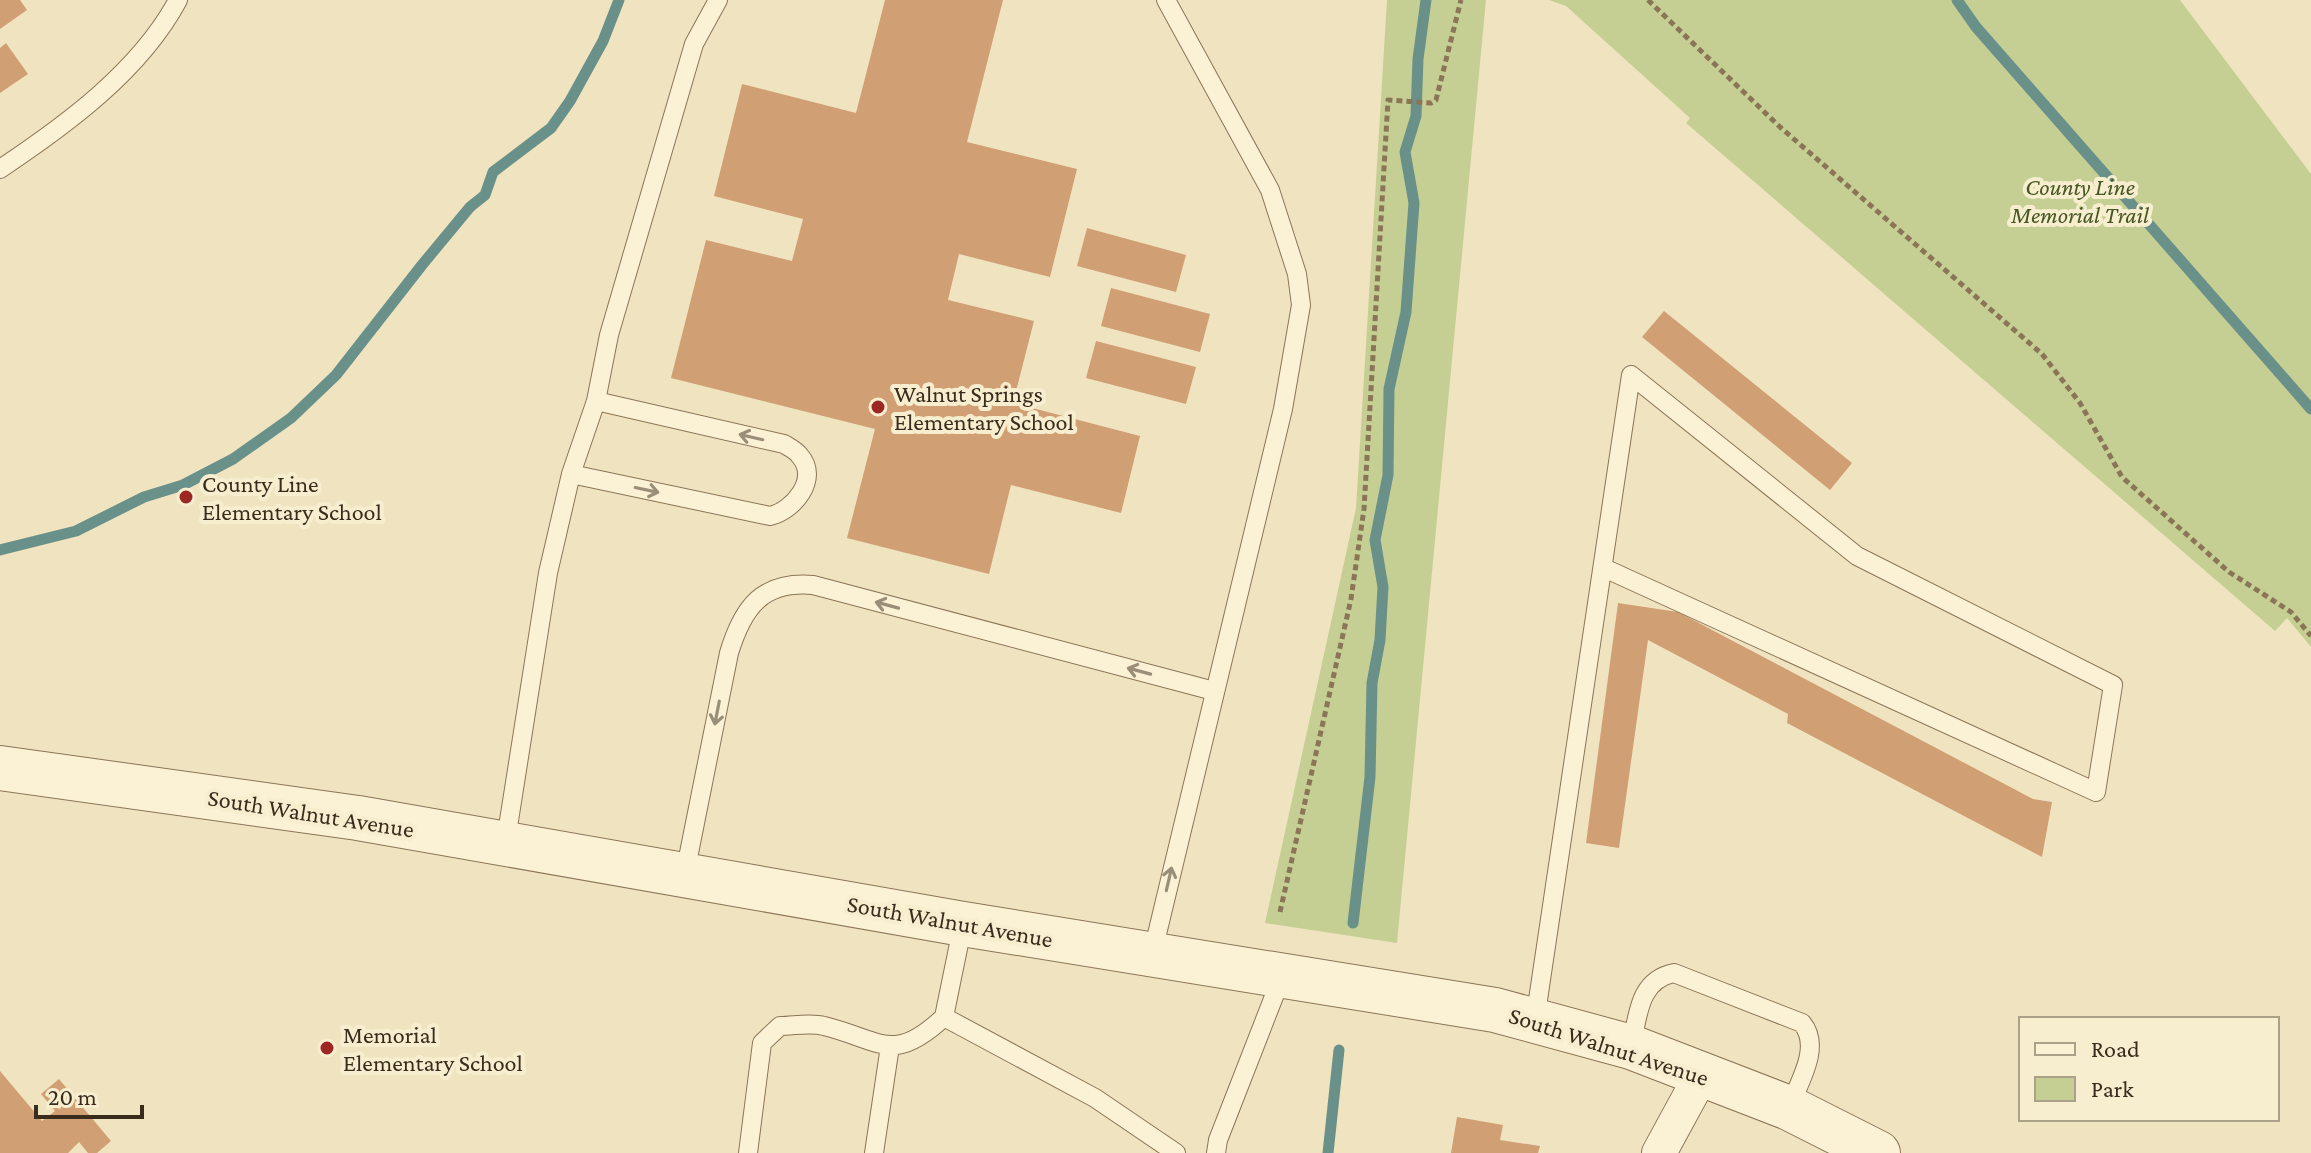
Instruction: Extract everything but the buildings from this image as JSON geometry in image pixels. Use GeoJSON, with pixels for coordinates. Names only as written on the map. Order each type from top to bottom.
{"type":"FeatureCollection","features":[{"type":"Feature","properties":{"kind":"street","name":"South Walnut Avenue"},"geometry":{"type":"LineString","coordinates":[[0,768],[358,818],[963,924],[1495,1010],[1631,1047],[1789,1108],[1878,1153]]}},
{"type":"Feature","properties":{"kind":"street"},"geometry":{"type":"LineString","coordinates":[[1659,1153],[1702,1074]]}},
{"type":"Feature","properties":{"kind":"lane"},"geometry":{"type":"LineString","coordinates":[[0,169],[77,112],[117,76],[146,46],[178,0]]}},
{"type":"Feature","properties":{"kind":"lane"},"geometry":{"type":"LineString","coordinates":[[505,846],[548,573],[571,474],[596,401],[609,335],[694,44],[718,0]]}},
{"type":"Feature","properties":{"kind":"lane"},"geometry":{"type":"LineString","coordinates":[[1152,955],[1280,424],[1301,305],[1297,274],[1270,190],[1166,0]]}},
{"type":"Feature","properties":{"kind":"lane"},"geometry":{"type":"LineString","coordinates":[[1535,1020],[1631,375],[1857,556],[2113,685],[2096,792],[1604,568]]}},
{"type":"Feature","properties":{"kind":"lane"},"geometry":{"type":"LineString","coordinates":[[571,474],[770,516],[783,513],[803,491],[807,469],[800,455],[784,444],[596,401]]}},
{"type":"Feature","properties":{"kind":"lane"},"geometry":{"type":"LineString","coordinates":[[685,873],[729,653],[739,620],[762,596],[788,583],[813,585],[1214,691]]}},
{"type":"Feature","properties":{"kind":"lane"},"geometry":{"type":"LineString","coordinates":[[748,1153],[762,1043],[780,1026],[820,1025],[890,1046],[921,1039],[944,1017],[963,924]]}},
{"type":"Feature","properties":{"kind":"lane"},"geometry":{"type":"LineString","coordinates":[[1631,1047],[1645,990],[1657,976],[1674,973],[1802,1023],[1810,1033],[1811,1047],[1789,1108]]}},
{"type":"Feature","properties":{"kind":"lane"},"geometry":{"type":"LineString","coordinates":[[1213,1149],[1282,976]]}},
{"type":"Feature","properties":{"kind":"lane"},"geometry":{"type":"LineString","coordinates":[[944,1017],[1095,1098],[1176,1153]]}},
{"type":"Feature","properties":{"kind":"lane"},"geometry":{"type":"LineString","coordinates":[[874,1153],[890,1046]]}},
{"type":"Feature","properties":{"kind":"path"},"geometry":{"type":"LineString","coordinates":[[1280,912],[1351,599],[1364,509],[1388,100],[1431,103],[1436,100],[1461,0]]}},
{"type":"Feature","properties":{"kind":"path"},"geometry":{"type":"LineString","coordinates":[[1648,0],[1780,127],[2042,354],[2080,403],[2122,477],[2229,572],[2291,612],[2311,636]]}},
{"type":"Feature","properties":{"kind":"green space"},"geometry":{"type":"Polygon","coordinates":[[[1387,0],[1486,0],[1397,943],[1265,923],[1356,508],[1387,0]]]}},
{"type":"Feature","properties":{"kind":"green space","name":"County Line Memorial Trail"},"geometry":{"type":"Polygon","coordinates":[[[1549,0],[2180,0],[2311,174],[2311,647],[2287,618],[2275,631],[1686,123],[1690,118],[1566,6],[1549,0]]]}},
{"type":"Feature","properties":{"kind":"waterway"},"geometry":{"type":"LineString","coordinates":[[0,550],[76,531],[144,497],[183,485],[233,459],[291,418],[336,375],[470,207],[485,195],[493,172],[551,128],[570,101],[603,41],[619,0]]}},
{"type":"Feature","properties":{"kind":"waterway"},"geometry":{"type":"LineString","coordinates":[[1353,923],[1370,777],[1372,683],[1380,640],[1383,587],[1375,540],[1388,475],[1389,389],[1406,312],[1414,203],[1405,152],[1416,116],[1418,59],[1426,0]]}},
{"type":"Feature","properties":{"kind":"waterway"},"geometry":{"type":"LineString","coordinates":[[1957,0],[1976,27],[2311,409]]}},
{"type":"Feature","properties":{"kind":"waterway"},"geometry":{"type":"LineString","coordinates":[[1328,1153],[1339,1050]]}},
{"type":"Feature","properties":{"kind":"place","name":"Walnut Springs Elementary School"},"geometry":{"type":"Point","coordinates":[878,407]}},
{"type":"Feature","properties":{"kind":"place","name":"County Line Elementary School"},"geometry":{"type":"Point","coordinates":[186,497]}},
{"type":"Feature","properties":{"kind":"place","name":"Memorial Elementary School"},"geometry":{"type":"Point","coordinates":[327,1048]}}]}
